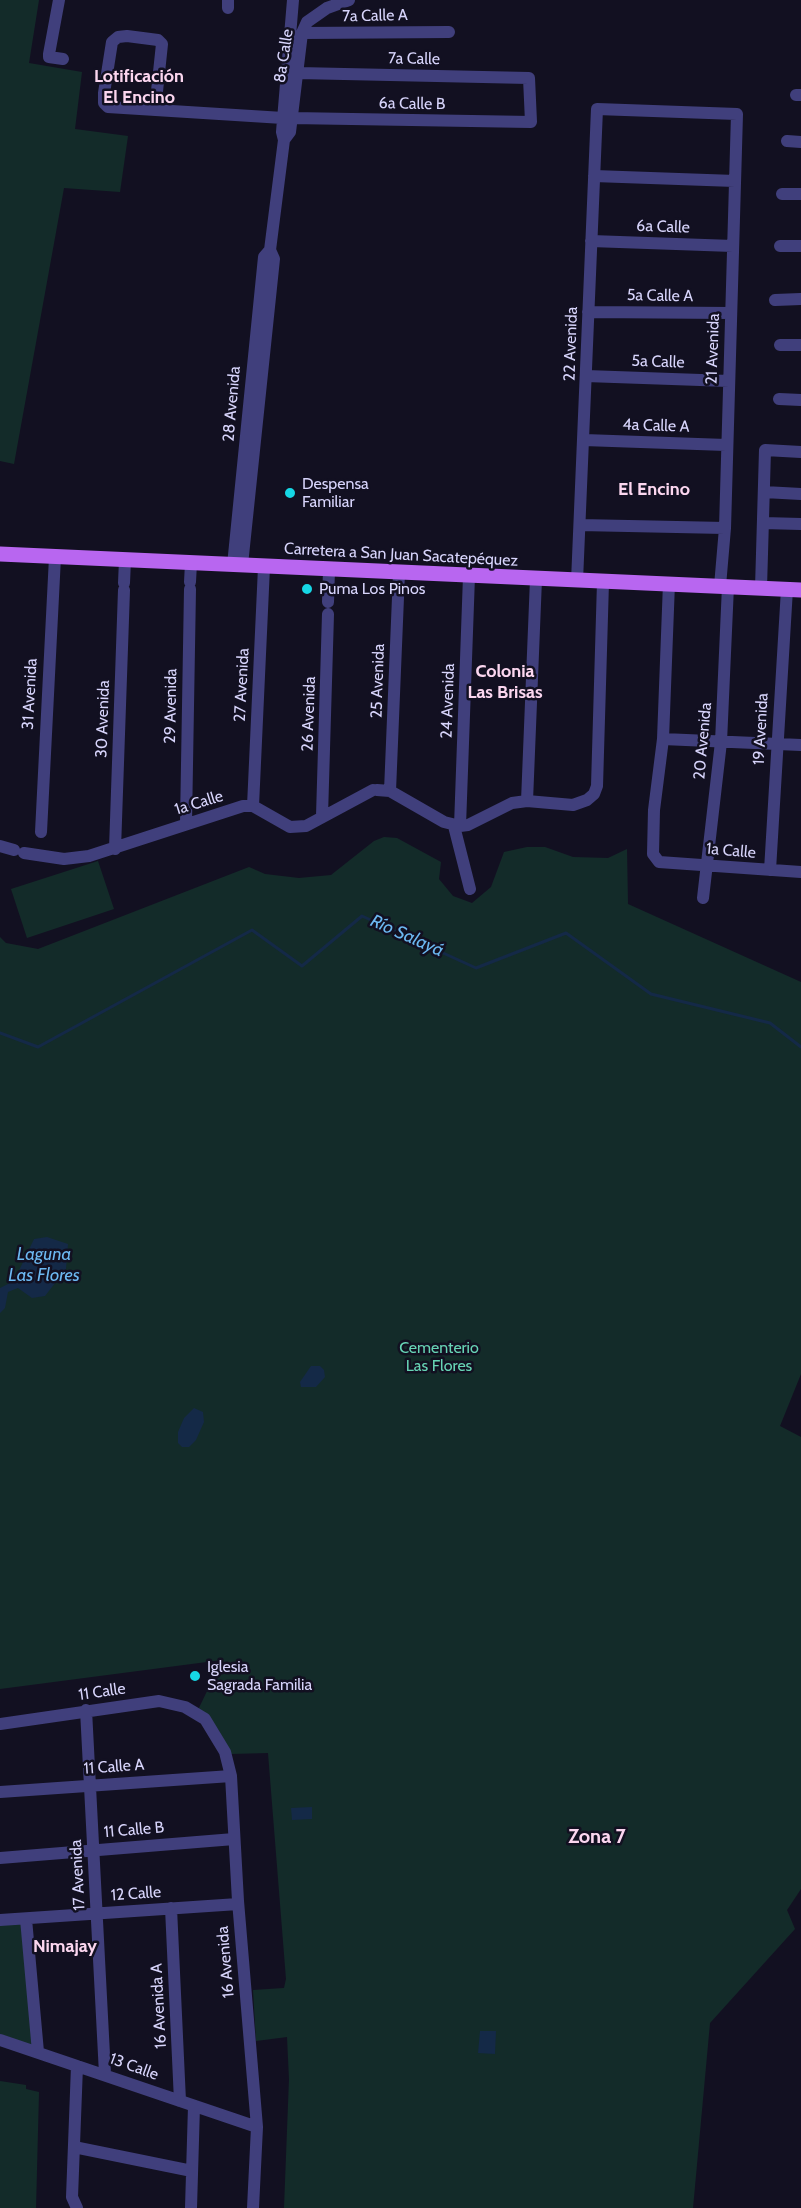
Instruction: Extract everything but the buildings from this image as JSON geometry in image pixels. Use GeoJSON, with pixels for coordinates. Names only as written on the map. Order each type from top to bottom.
{"type":"FeatureCollection","features":[{"type":"Feature","properties":{"kind":"main road","name":"Carretera a San Juan Sacatepéquez"},"geometry":{"type":"LineString","coordinates":[[0,554],[190,563],[238,559],[264,567],[794,590]]}},
{"type":"Feature","properties":{"kind":"street"},"geometry":{"type":"LineString","coordinates":[[60,0],[49,57],[63,59]]}},
{"type":"Feature","properties":{"kind":"street","name":"28 Avenida"},"geometry":{"type":"LineString","coordinates":[[238,559],[273,259],[270,250],[287,118],[293,0]]}},
{"type":"Feature","properties":{"kind":"street","name":"8a Calle"},"geometry":{"type":"LineString","coordinates":[[287,118],[298,73],[302,33],[307,22],[327,4],[349,0]]}},
{"type":"Feature","properties":{"kind":"street","name":"7a Calle A"},"geometry":{"type":"LineString","coordinates":[[302,33],[449,32]]}},
{"type":"Feature","properties":{"kind":"street","name":"6a Calle B"},"geometry":{"type":"LineString","coordinates":[[155,110],[162,44],[158,40],[127,36],[118,38],[112,42],[104,93],[104,103],[108,107],[155,110],[287,118],[531,122]]}},
{"type":"Feature","properties":{"kind":"street","name":"7a Calle"},"geometry":{"type":"LineString","coordinates":[[298,73],[529,78],[531,122]]}},
{"type":"Feature","properties":{"kind":"street","name":"22 Avenida"},"geometry":{"type":"LineString","coordinates":[[578,581],[597,109],[737,114]]}},
{"type":"Feature","properties":{"kind":"street","name":"21 Avenida"},"geometry":{"type":"LineString","coordinates":[[724,586],[726,445],[737,114]]}},
{"type":"Feature","properties":{"kind":"street"},"geometry":{"type":"LineString","coordinates":[[787,141],[801,142]]}},
{"type":"Feature","properties":{"kind":"street"},"geometry":{"type":"LineString","coordinates":[[594,176],[735,181]]}},
{"type":"Feature","properties":{"kind":"street"},"geometry":{"type":"LineString","coordinates":[[782,194],[801,194]]}},
{"type":"Feature","properties":{"kind":"street","name":"6a Calle"},"geometry":{"type":"LineString","coordinates":[[591,241],[733,246]]}},
{"type":"Feature","properties":{"kind":"street"},"geometry":{"type":"LineString","coordinates":[[780,246],[801,246]]}},
{"type":"Feature","properties":{"kind":"street"},"geometry":{"type":"LineString","coordinates":[[775,300],[801,299]]}},
{"type":"Feature","properties":{"kind":"street","name":"5a Calle A"},"geometry":{"type":"LineString","coordinates":[[588,312],[731,314]]}},
{"type":"Feature","properties":{"kind":"street"},"geometry":{"type":"LineString","coordinates":[[780,345],[801,345]]}},
{"type":"Feature","properties":{"kind":"street","name":"5a Calle"},"geometry":{"type":"LineString","coordinates":[[586,376],[729,381]]}},
{"type":"Feature","properties":{"kind":"street"},"geometry":{"type":"LineString","coordinates":[[778,399],[801,400]]}},
{"type":"Feature","properties":{"kind":"street","name":"4a Calle A"},"geometry":{"type":"LineString","coordinates":[[584,440],[726,445]]}},
{"type":"Feature","properties":{"kind":"street"},"geometry":{"type":"LineString","coordinates":[[761,588],[765,450],[801,452]]}},
{"type":"Feature","properties":{"kind":"street"},"geometry":{"type":"LineString","coordinates":[[764,492],[801,494]]}},
{"type":"Feature","properties":{"kind":"street"},"geometry":{"type":"LineString","coordinates":[[763,523],[801,524]]}},
{"type":"Feature","properties":{"kind":"street"},"geometry":{"type":"LineString","coordinates":[[580,525],[725,528]]}},
{"type":"Feature","properties":{"kind":"street","name":"31 Avenida"},"geometry":{"type":"LineString","coordinates":[[41,832],[55,557]]}},
{"type":"Feature","properties":{"kind":"street","name":"30 Avenida"},"geometry":{"type":"LineString","coordinates":[[115,849],[125,560]]}},
{"type":"Feature","properties":{"kind":"street","name":"29 Avenida"},"geometry":{"type":"LineString","coordinates":[[186,823],[190,563]]}},
{"type":"Feature","properties":{"kind":"street","name":"27 Avenida"},"geometry":{"type":"LineString","coordinates":[[253,806],[264,567]]}},
{"type":"Feature","properties":{"kind":"street","name":"26 Avenida"},"geometry":{"type":"LineString","coordinates":[[322,816],[329,570]]}},
{"type":"Feature","properties":{"kind":"street","name":"25 Avenida"},"geometry":{"type":"LineString","coordinates":[[380,790],[399,573]]}},
{"type":"Feature","properties":{"kind":"street","name":"24 Avenida"},"geometry":{"type":"LineString","coordinates":[[469,576],[457,826],[470,889]]}},
{"type":"Feature","properties":{"kind":"street"},"geometry":{"type":"LineString","coordinates":[[528,801],[536,579]]}},
{"type":"Feature","properties":{"kind":"street"},"geometry":{"type":"LineString","coordinates":[[253,806],[290,828],[306,826],[322,816],[380,790],[457,826],[493,814],[512,803],[528,801],[580,804],[594,794],[597,786],[603,582]]}},
{"type":"Feature","properties":{"kind":"street"},"geometry":{"type":"LineString","coordinates":[[669,583],[663,739],[801,745]]}},
{"type":"Feature","properties":{"kind":"street","name":"20 Avenida"},"geometry":{"type":"LineString","coordinates":[[703,898],[721,742],[724,586]]}},
{"type":"Feature","properties":{"kind":"street","name":"19 Avenida"},"geometry":{"type":"LineString","coordinates":[[770,870],[777,743],[794,590]]}},
{"type":"Feature","properties":{"kind":"street","name":"1a Calle"},"geometry":{"type":"LineString","coordinates":[[663,739],[654,810],[653,854],[659,862],[801,872]]}},
{"type":"Feature","properties":{"kind":"street","name":"1a Calle"},"geometry":{"type":"LineString","coordinates":[[0,846],[19,852],[64,859],[115,849],[186,823],[253,806]]}},
{"type":"Feature","properties":{"kind":"street","name":"11 Calle"},"geometry":{"type":"LineString","coordinates":[[0,1724],[159,1701],[185,1707],[205,1719]]}},
{"type":"Feature","properties":{"kind":"street","name":"17 Avenida"},"geometry":{"type":"LineString","coordinates":[[86,1710],[105,2074]]}},
{"type":"Feature","properties":{"kind":"street","name":"16 Avenida"},"geometry":{"type":"LineString","coordinates":[[205,1719],[225,1752],[231,1776],[238,1904],[256,2127],[253,2208]]}},
{"type":"Feature","properties":{"kind":"street","name":"11 Calle A"},"geometry":{"type":"LineString","coordinates":[[0,1792],[231,1776]]}},
{"type":"Feature","properties":{"kind":"street","name":"11 Calle B"},"geometry":{"type":"LineString","coordinates":[[0,1858],[234,1839]]}},
{"type":"Feature","properties":{"kind":"street","name":"12 Calle"},"geometry":{"type":"LineString","coordinates":[[0,1920],[238,1904]]}},
{"type":"Feature","properties":{"kind":"street","name":"16 Avenida A"},"geometry":{"type":"LineString","coordinates":[[171,1908],[180,2101]]}},
{"type":"Feature","properties":{"kind":"street"},"geometry":{"type":"LineString","coordinates":[[26,1919],[38,2052]]}},
{"type":"Feature","properties":{"kind":"street","name":"13 Calle"},"geometry":{"type":"LineString","coordinates":[[0,2040],[256,2127]]}},
{"type":"Feature","properties":{"kind":"street"},"geometry":{"type":"LineString","coordinates":[[75,2206],[74,2146],[78,2066]]}},
{"type":"Feature","properties":{"kind":"street"},"geometry":{"type":"LineString","coordinates":[[191,2208],[194,2106]]}},
{"type":"Feature","properties":{"kind":"street"},"geometry":{"type":"LineString","coordinates":[[74,2146],[192,2171]]}},
{"type":"Feature","properties":{"kind":"green space"},"geometry":{"type":"Polygon","coordinates":[[[0,0],[39,0],[29,63],[82,72],[75,129],[128,136],[120,192],[64,188],[14,464],[0,461],[0,0]]]}},
{"type":"Feature","properties":{"kind":"green space","name":"Cementerio Las Flores"},"geometry":{"type":"Polygon","coordinates":[[[384,837],[397,838],[441,862],[439,879],[453,896],[472,903],[491,887],[504,852],[527,847],[545,847],[573,857],[608,858],[627,849],[628,904],[801,982],[801,1374],[780,1426],[801,1437],[801,1889],[787,1910],[795,1929],[710,2023],[693,2208],[284,2208],[289,2079],[287,2037],[256,2041],[253,1990],[284,1988],[286,1979],[268,1753],[230,1754],[218,1729],[197,1712],[222,1660],[0,1689],[0,937],[6,943],[38,949],[249,867],[265,874],[299,878],[331,875],[374,841],[384,837]]]}},
{"type":"Feature","properties":{"kind":"green space"},"geometry":{"type":"Polygon","coordinates":[[[98,861],[114,909],[27,938],[11,889],[98,861]]]}},
{"type":"Feature","properties":{"kind":"green space"},"geometry":{"type":"Polygon","coordinates":[[[22,1923],[34,2046],[0,2034],[0,1924],[22,1923]]]}},
{"type":"Feature","properties":{"kind":"green space"},"geometry":{"type":"Polygon","coordinates":[[[0,2081],[26,2085],[26,2089],[39,2092],[36,2208],[0,2208],[0,2081]]]}},
{"type":"Feature","properties":{"kind":"water","name":"Laguna Las Flores"},"geometry":{"type":"Polygon","coordinates":[[[47,1237],[68,1244],[66,1269],[45,1296],[32,1298],[18,1288],[8,1292],[5,1308],[0,1313],[0,1288],[14,1281],[34,1239],[47,1237]]]}},
{"type":"Feature","properties":{"kind":"water"},"geometry":{"type":"Polygon","coordinates":[[[311,1366],[320,1366],[324,1370],[325,1377],[316,1387],[301,1387],[300,1382],[311,1366]]]}},
{"type":"Feature","properties":{"kind":"water"},"geometry":{"type":"Polygon","coordinates":[[[194,1408],[203,1412],[204,1422],[196,1440],[189,1447],[182,1447],[178,1443],[178,1432],[184,1418],[194,1408]]]}},
{"type":"Feature","properties":{"kind":"water"},"geometry":{"type":"Polygon","coordinates":[[[312,1807],[312,1819],[292,1820],[291,1808],[312,1807]]]}},
{"type":"Feature","properties":{"kind":"water"},"geometry":{"type":"Polygon","coordinates":[[[480,2031],[496,2031],[495,2054],[478,2053],[480,2031]]]}},
{"type":"Feature","properties":{"kind":"waterway","name":"Río Salayá"},"geometry":{"type":"LineString","coordinates":[[0,1033],[38,1047],[252,930],[302,966],[362,916],[476,968],[566,933],[651,994],[770,1023],[801,1047]]}},
{"type":"Feature","properties":{"kind":"place","name":"Despensa Familiar"},"geometry":{"type":"Point","coordinates":[290,493]}},
{"type":"Feature","properties":{"kind":"place","name":"Puma Los Pinos"},"geometry":{"type":"Point","coordinates":[307,589]}},
{"type":"Feature","properties":{"kind":"place","name":"Iglesia Sagrada Familia"},"geometry":{"type":"Point","coordinates":[195,1676]}},
{"type":"Feature","properties":{"kind":"district","name":"Lotificación El Encino"},"geometry":{"type":"Point","coordinates":[139,88]}},
{"type":"Feature","properties":{"kind":"district","name":"El Encino"},"geometry":{"type":"Point","coordinates":[654,490]}},
{"type":"Feature","properties":{"kind":"district","name":"Colonia Las Brisas"},"geometry":{"type":"Point","coordinates":[505,682]}},
{"type":"Feature","properties":{"kind":"district","name":"Zona 7"},"geometry":{"type":"Point","coordinates":[597,1837]}},
{"type":"Feature","properties":{"kind":"district","name":"Nimajay"},"geometry":{"type":"Point","coordinates":[65,1947]}}]}
